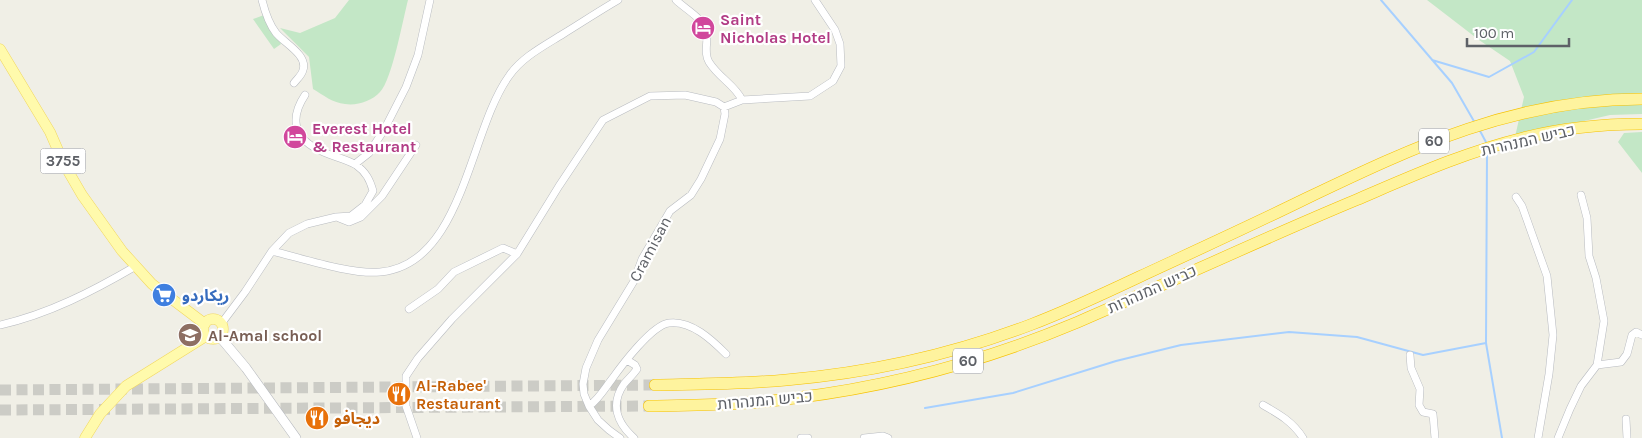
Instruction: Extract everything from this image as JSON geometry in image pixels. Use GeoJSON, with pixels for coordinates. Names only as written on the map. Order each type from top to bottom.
{"type":"FeatureCollection","features":[{"type":"Feature","properties":{"kind":"highway","name":"כביש המנהרות"},"geometry":{"type":"LineString","coordinates":[[655,385],[761,382],[816,377],[875,369],[942,354],[988,341],[1063,312],[1433,141],[1505,117],[1549,108],[1622,99],[1642,99]]}},
{"type":"Feature","properties":{"kind":"highway","name":"כביש המנהרות"},"geometry":{"type":"LineString","coordinates":[[649,406],[708,405],[794,399],[850,390],[935,370],[988,354],[1076,322],[1266,238],[1431,169],[1493,146],[1548,132],[1611,125],[1642,124]]}},
{"type":"Feature","properties":{"kind":"main road","name":"3755"},"geometry":{"type":"LineString","coordinates":[[0,49],[50,132],[64,164],[82,195],[122,251],[152,284],[205,324]]}},
{"type":"Feature","properties":{"kind":"main road"},"geometry":{"type":"LineString","coordinates":[[214,320],[221,324],[223,332],[220,337],[214,339],[206,336],[203,331],[208,321],[214,320]]}},
{"type":"Feature","properties":{"kind":"main road"},"geometry":{"type":"LineString","coordinates":[[85,438],[100,414],[126,386],[206,336]]}},
{"type":"Feature","properties":{"kind":"street"},"geometry":{"type":"LineString","coordinates":[[262,0],[264,11],[275,32],[302,57],[303,71],[294,83]]}},
{"type":"Feature","properties":{"kind":"street"},"geometry":{"type":"LineString","coordinates":[[355,164],[369,153],[384,130],[406,87],[418,55],[430,0]]}},
{"type":"Feature","properties":{"kind":"street"},"geometry":{"type":"LineString","coordinates":[[272,251],[348,269],[378,272],[395,270],[413,261],[427,250],[443,230],[462,189],[498,95],[515,67],[530,55],[618,0]]}},
{"type":"Feature","properties":{"kind":"street"},"geometry":{"type":"LineString","coordinates":[[676,0],[702,23],[706,30],[707,59],[720,76],[737,90],[742,100]]}},
{"type":"Feature","properties":{"kind":"street"},"geometry":{"type":"LineString","coordinates":[[417,438],[406,406],[406,376],[418,358],[452,319],[517,254],[603,120],[650,96],[685,95],[716,102],[724,107],[742,100],[810,96],[833,81],[841,66],[840,44],[835,30],[815,0]]}},
{"type":"Feature","properties":{"kind":"street"},"geometry":{"type":"LineString","coordinates":[[221,324],[246,292],[272,251],[289,233],[307,224],[336,217],[351,216],[365,205],[372,190],[370,181],[355,164],[316,149],[301,136],[295,122],[297,107],[305,95]]}},
{"type":"Feature","properties":{"kind":"street","name":"Cramisan"},"geometry":{"type":"LineString","coordinates":[[620,438],[598,420],[584,394],[582,384],[586,368],[598,340],[634,281],[642,259],[670,211],[691,195],[702,179],[720,139],[725,114],[724,107]]}},
{"type":"Feature","properties":{"kind":"street"},"geometry":{"type":"LineString","coordinates":[[336,217],[349,222],[362,217],[382,196],[416,146]]}},
{"type":"Feature","properties":{"kind":"street"},"geometry":{"type":"LineString","coordinates":[[1558,438],[1581,386],[1597,365],[1604,321],[1596,278],[1589,256],[1587,218],[1581,195]]}},
{"type":"Feature","properties":{"kind":"street"},"geometry":{"type":"LineString","coordinates":[[1516,197],[1522,206],[1547,276],[1552,335],[1549,374],[1538,438]]}},
{"type":"Feature","properties":{"kind":"street"},"geometry":{"type":"LineString","coordinates":[[409,308],[438,289],[454,272],[503,248],[517,254]]}},
{"type":"Feature","properties":{"kind":"street"},"geometry":{"type":"LineString","coordinates":[[0,326],[28,319],[89,293],[136,266]]}},
{"type":"Feature","properties":{"kind":"street"},"geometry":{"type":"LineString","coordinates":[[590,406],[597,400],[628,360],[660,326],[669,323],[686,325],[708,338],[726,354]]}},
{"type":"Feature","properties":{"kind":"street"},"geometry":{"type":"LineString","coordinates":[[1597,365],[1621,362],[1626,354],[1632,334],[1636,332],[1642,336]]}},
{"type":"Feature","properties":{"kind":"street"},"geometry":{"type":"LineString","coordinates":[[220,337],[242,362],[296,438]]}},
{"type":"Feature","properties":{"kind":"street"},"geometry":{"type":"LineString","coordinates":[[1410,355],[1412,368],[1420,389],[1419,405],[1422,412],[1433,414],[1435,438]]}},
{"type":"Feature","properties":{"kind":"street"},"geometry":{"type":"LineString","coordinates":[[628,360],[637,369],[619,392],[617,416],[621,425],[634,438]]}},
{"type":"Feature","properties":{"kind":"street"},"geometry":{"type":"LineString","coordinates":[[1263,405],[1282,416],[1297,428],[1303,438]]}},
{"type":"Feature","properties":{"kind":"street"},"geometry":{"type":"LineString","coordinates":[[1626,420],[1627,438]]}},
{"type":"Feature","properties":{"kind":"street"},"geometry":{"type":"LineString","coordinates":[[864,438],[883,436],[888,438]]}},
{"type":"Feature","properties":{"kind":"street"},"geometry":{"type":"LineString","coordinates":[[801,438],[808,438]]}},
{"type":"Feature","properties":{"kind":"green space"},"geometry":{"type":"Polygon","coordinates":[[[349,0],[408,0],[393,63],[384,85],[373,98],[350,104],[332,100],[313,89],[309,57],[280,28],[300,33],[335,18],[349,0]]]}},
{"type":"Feature","properties":{"kind":"green space"},"geometry":{"type":"Polygon","coordinates":[[[1427,0],[1642,0],[1642,114],[1610,115],[1515,137],[1524,97],[1510,61],[1427,0]]]}},
{"type":"Feature","properties":{"kind":"green space"},"geometry":{"type":"Polygon","coordinates":[[[264,15],[281,44],[274,49],[253,19],[264,15]]]}},
{"type":"Feature","properties":{"kind":"green space"},"geometry":{"type":"Polygon","coordinates":[[[1642,132],[1642,173],[1618,142],[1624,133],[1642,132]]]}},
{"type":"Feature","properties":{"kind":"waterway"},"geometry":{"type":"LineString","coordinates":[[1381,0],[1452,83],[1475,123]]}},
{"type":"Feature","properties":{"kind":"waterway"},"geometry":{"type":"LineString","coordinates":[[1432,60],[1489,77],[1534,52],[1572,0]]}},
{"type":"Feature","properties":{"kind":"waterway"},"geometry":{"type":"LineString","coordinates":[[1479,129],[1487,144]]}},
{"type":"Feature","properties":{"kind":"waterway"},"geometry":{"type":"LineString","coordinates":[[1487,152],[1486,343],[1502,438]]}},
{"type":"Feature","properties":{"kind":"waterway"},"geometry":{"type":"LineString","coordinates":[[925,408],[1013,393],[1116,361],[1181,345],[1289,332],[1357,337],[1423,355],[1486,343]]}},
{"type":"Feature","properties":{"kind":"tunnel"},"geometry":{"type":"LineString","coordinates":[[0,390],[655,385]]}},
{"type":"Feature","properties":{"kind":"tunnel"},"geometry":{"type":"LineString","coordinates":[[0,410],[649,406]]}},
{"type":"Feature","properties":{"kind":"place","name":"Saint Nicholas Hotel"},"geometry":{"type":"Point","coordinates":[703,28]}},
{"type":"Feature","properties":{"kind":"place","name":"Everest Hotel & Restaurant"},"geometry":{"type":"Point","coordinates":[295,137]}},
{"type":"Feature","properties":{"kind":"place","name":"ريكاردو"},"geometry":{"type":"Point","coordinates":[164,295]}},
{"type":"Feature","properties":{"kind":"place","name":"Al-Amal school"},"geometry":{"type":"Point","coordinates":[190,335]}},
{"type":"Feature","properties":{"kind":"place","name":"Al-Rabee' Restaurant"},"geometry":{"type":"Point","coordinates":[399,394]}},
{"type":"Feature","properties":{"kind":"place","name":"ديجافو"},"geometry":{"type":"Point","coordinates":[317,418]}}]}
